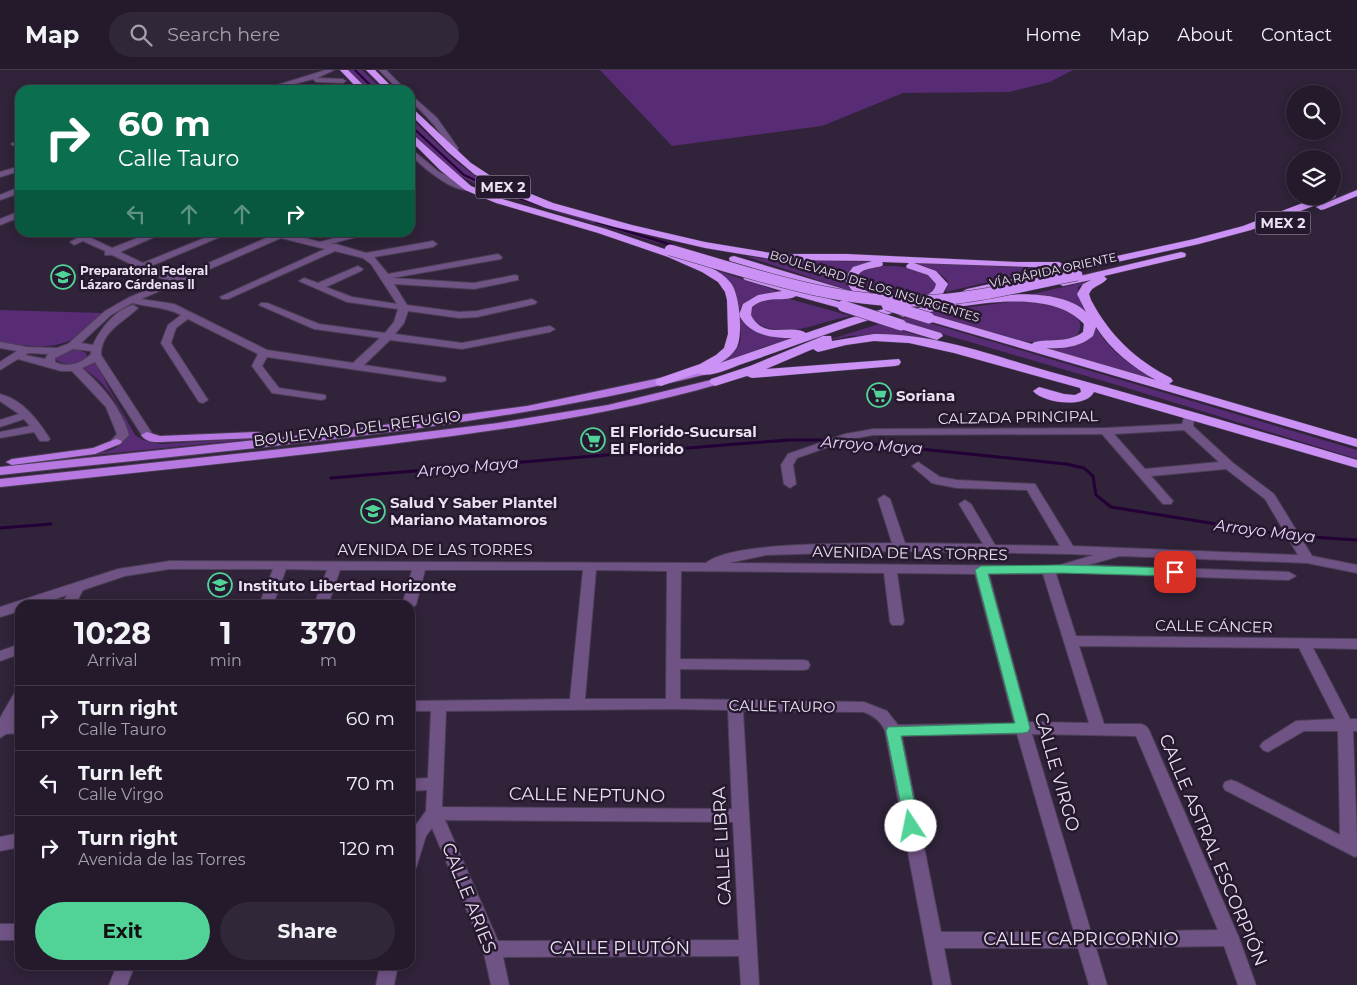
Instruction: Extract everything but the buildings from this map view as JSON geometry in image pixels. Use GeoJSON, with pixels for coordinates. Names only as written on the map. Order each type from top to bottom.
{"type":"FeatureCollection","features":[{"type":"Feature","properties":{"kind":"highway"},"geometry":{"type":"LineString","coordinates":[[344,70],[359,85]]}},
{"type":"Feature","properties":{"kind":"highway"},"geometry":{"type":"LineString","coordinates":[[370,70],[386,85]]}},
{"type":"Feature","properties":{"kind":"highway","name":"BOULEVARD DE LOS INSURGENTES"},"geometry":{"type":"LineString","coordinates":[[415,114],[454,152],[478,172],[508,190],[554,206],[861,295],[929,318],[1357,443]]}},
{"type":"Feature","properties":{"kind":"highway","name":"BOULEVARD DE LOS INSURGENTES"},"geometry":{"type":"LineString","coordinates":[[415,140],[443,168],[468,188],[536,213],[602,231],[656,250],[1357,464]]}},
{"type":"Feature","properties":{"kind":"highway","name":"MEX 2"},"geometry":{"type":"LineString","coordinates":[[1341,192],[1357,186]]}},
{"type":"Feature","properties":{"kind":"highway","name":"VÍA RÁPIDA ORIENTE"},"geometry":{"type":"LineString","coordinates":[[754,369],[861,326],[910,313],[975,301],[1207,248],[1259,232],[1357,193]]}},
{"type":"Feature","properties":{"kind":"highway","name":"MEX 2"},"geometry":{"type":"LineString","coordinates":[[1134,255],[1195,242],[1247,228],[1308,205]]}},
{"type":"Feature","properties":{"kind":"highway"},"geometry":{"type":"LineString","coordinates":[[619,225],[705,245],[777,257],[847,257],[1044,266],[1073,264],[1134,255]]}},
{"type":"Feature","properties":{"kind":"highway"},"geometry":{"type":"LineString","coordinates":[[602,231],[818,290],[886,300],[920,301],[960,297],[1207,248]]}},
{"type":"Feature","properties":{"kind":"highway"},"geometry":{"type":"LineString","coordinates":[[656,250],[710,272],[725,282],[732,294],[734,335],[730,348],[721,357],[661,382]]}},
{"type":"Feature","properties":{"kind":"highway"},"geometry":{"type":"LineString","coordinates":[[906,306],[1134,255]]}},
{"type":"Feature","properties":{"kind":"highway"},"geometry":{"type":"LineString","coordinates":[[1148,263],[1095,281],[1086,286],[1084,291],[1087,302],[1114,344],[1138,364],[1168,382],[1310,430]]}},
{"type":"Feature","properties":{"kind":"highway"},"geometry":{"type":"LineString","coordinates":[[703,372],[726,366],[827,329],[928,299],[939,293],[942,285],[939,278],[930,272],[912,266],[886,264],[867,266],[855,270],[850,278],[853,287],[861,295]]}},
{"type":"Feature","properties":{"kind":"highway"},"geometry":{"type":"LineString","coordinates":[[825,301],[797,296],[773,295],[750,303],[745,310],[745,315],[748,322],[753,326],[776,334],[796,334],[827,329]]}},
{"type":"Feature","properties":{"kind":"highway"},"geometry":{"type":"LineString","coordinates":[[975,301],[1021,298],[1050,300],[1078,311],[1087,319],[1090,326],[1088,333],[1083,338],[1063,345],[1040,344],[992,336]]}},
{"type":"Feature","properties":{"kind":"highway"},"geometry":{"type":"LineString","coordinates":[[715,382],[834,344],[861,338],[888,338],[925,342],[1086,385],[1188,422],[1308,449]]}},
{"type":"Feature","properties":{"kind":"highway"},"geometry":{"type":"LineString","coordinates":[[736,375],[894,362]]}},
{"type":"Feature","properties":{"kind":"highway"},"geometry":{"type":"LineString","coordinates":[[1039,391],[1074,399],[1083,397],[1088,393],[1086,385]]}},
{"type":"Feature","properties":{"kind":"highway"},"geometry":{"type":"LineString","coordinates":[[1322,454],[1357,472]]}},
{"type":"Feature","properties":{"kind":"main road","name":"BOULEVARD DEL REFUGIO"},"geometry":{"type":"LineString","coordinates":[[0,471],[332,435],[527,409],[703,372]]}},
{"type":"Feature","properties":{"kind":"main road","name":"BOULEVARD DEL REFUGIO"},"geometry":{"type":"LineString","coordinates":[[0,483],[350,446],[541,421],[662,396],[715,382]]}},
{"type":"Feature","properties":{"kind":"main road"},"geometry":{"type":"LineString","coordinates":[[147,435],[151,438],[160,439],[289,434],[332,435]]}},
{"type":"Feature","properties":{"kind":"main road"},"geometry":{"type":"LineString","coordinates":[[0,466],[17,461],[95,450],[116,442]]}},
{"type":"Feature","properties":{"kind":"street"},"geometry":{"type":"LineString","coordinates":[[283,85],[321,75],[332,70],[345,83],[316,80],[296,85]]}},
{"type":"Feature","properties":{"kind":"street"},"geometry":{"type":"LineString","coordinates":[[382,70],[398,85]]}},
{"type":"Feature","properties":{"kind":"street"},"geometry":{"type":"LineString","coordinates":[[415,101],[434,120],[454,148],[454,152]]}},
{"type":"Feature","properties":{"kind":"street"},"geometry":{"type":"LineString","coordinates":[[415,155],[428,169],[448,182],[468,188]]}},
{"type":"Feature","properties":{"kind":"street"},"geometry":{"type":"LineString","coordinates":[[0,175],[15,170]]}},
{"type":"Feature","properties":{"kind":"street"},"geometry":{"type":"LineString","coordinates":[[0,198],[15,192]]}},
{"type":"Feature","properties":{"kind":"street"},"geometry":{"type":"LineString","coordinates":[[0,217],[15,211]]}},
{"type":"Feature","properties":{"kind":"street"},"geometry":{"type":"LineString","coordinates":[[0,222],[15,216]]}},
{"type":"Feature","properties":{"kind":"street"},"geometry":{"type":"LineString","coordinates":[[102,255],[149,237]]}},
{"type":"Feature","properties":{"kind":"street"},"geometry":{"type":"LineString","coordinates":[[131,272],[216,237]]}},
{"type":"Feature","properties":{"kind":"street"},"geometry":{"type":"LineString","coordinates":[[155,293],[174,282],[282,237]]}},
{"type":"Feature","properties":{"kind":"street"},"geometry":{"type":"LineString","coordinates":[[72,346],[108,313],[282,237]]}},
{"type":"Feature","properties":{"kind":"street"},"geometry":{"type":"LineString","coordinates":[[298,237],[366,256],[377,262],[403,308],[403,315],[398,324],[355,367]]}},
{"type":"Feature","properties":{"kind":"street"},"geometry":{"type":"LineString","coordinates":[[320,244],[344,237]]}},
{"type":"Feature","properties":{"kind":"street"},"geometry":{"type":"LineString","coordinates":[[74,242],[84,238],[174,282]]}},
{"type":"Feature","properties":{"kind":"street"},"geometry":{"type":"LineString","coordinates":[[366,256],[433,244]]}},
{"type":"Feature","properties":{"kind":"street"},"geometry":{"type":"LineString","coordinates":[[225,297],[336,248]]}},
{"type":"Feature","properties":{"kind":"street"},"geometry":{"type":"LineString","coordinates":[[387,279],[498,257]]}},
{"type":"Feature","properties":{"kind":"street"},"geometry":{"type":"LineString","coordinates":[[317,287],[358,269]]}},
{"type":"Feature","properties":{"kind":"street"},"geometry":{"type":"LineString","coordinates":[[387,279],[474,286],[515,278]]}},
{"type":"Feature","properties":{"kind":"street"},"geometry":{"type":"LineString","coordinates":[[304,281],[350,300],[459,315],[477,314],[532,302]]}},
{"type":"Feature","properties":{"kind":"street"},"geometry":{"type":"LineString","coordinates":[[155,293],[169,301],[170,306]]}},
{"type":"Feature","properties":{"kind":"street"},"geometry":{"type":"LineString","coordinates":[[136,301],[158,306],[170,306],[264,353],[441,378]]}},
{"type":"Feature","properties":{"kind":"street"},"geometry":{"type":"LineString","coordinates":[[0,353],[50,363],[59,367],[74,367],[91,360],[96,352],[100,337],[110,324],[136,301]]}},
{"type":"Feature","properties":{"kind":"street"},"geometry":{"type":"LineString","coordinates":[[264,305],[317,327],[462,346],[550,329]]}},
{"type":"Feature","properties":{"kind":"street"},"geometry":{"type":"LineString","coordinates":[[188,314],[171,327],[166,342],[203,400]]}},
{"type":"Feature","properties":{"kind":"street"},"geometry":{"type":"LineString","coordinates":[[0,345],[27,350],[58,351]]}},
{"type":"Feature","properties":{"kind":"street"},"geometry":{"type":"LineString","coordinates":[[50,363],[50,357],[58,351],[72,346],[86,346],[96,352],[147,435]]}},
{"type":"Feature","properties":{"kind":"street"},"geometry":{"type":"LineString","coordinates":[[0,366],[27,350]]}},
{"type":"Feature","properties":{"kind":"street"},"geometry":{"type":"LineString","coordinates":[[264,353],[257,366],[276,391],[321,397]]}},
{"type":"Feature","properties":{"kind":"street"},"geometry":{"type":"LineString","coordinates":[[74,367],[115,411],[123,435],[116,442]]}},
{"type":"Feature","properties":{"kind":"street"},"geometry":{"type":"LineString","coordinates":[[0,397],[13,402],[26,414],[38,428],[44,439]]}},
{"type":"Feature","properties":{"kind":"street"},"geometry":{"type":"LineString","coordinates":[[0,424],[26,414]]}},
{"type":"Feature","properties":{"kind":"street"},"geometry":{"type":"LineString","coordinates":[[1188,422],[1229,465],[1270,497],[1304,553]]}},
{"type":"Feature","properties":{"kind":"street","name":"CALZADA PRINCIPAL"},"geometry":{"type":"LineString","coordinates":[[790,484],[787,465],[792,456],[849,436],[873,432],[1105,431],[1188,422]]}},
{"type":"Feature","properties":{"kind":"street"},"geometry":{"type":"LineString","coordinates":[[0,436],[38,428]]}},
{"type":"Feature","properties":{"kind":"street"},"geometry":{"type":"LineString","coordinates":[[1105,431],[1167,501]]}},
{"type":"Feature","properties":{"kind":"street"},"geometry":{"type":"LineString","coordinates":[[1143,473],[1229,465]]}},
{"type":"Feature","properties":{"kind":"street"},"geometry":{"type":"LineString","coordinates":[[918,466],[936,480],[957,484],[1032,487],[1069,550]]}},
{"type":"Feature","properties":{"kind":"street"},"geometry":{"type":"LineString","coordinates":[[884,499],[904,547],[904,557],[911,568]]}},
{"type":"Feature","properties":{"kind":"street"},"geometry":{"type":"LineString","coordinates":[[965,504],[990,548]]}},
{"type":"Feature","properties":{"kind":"street","name":"AVENIDA DE LAS TORRES"},"geometry":{"type":"LineString","coordinates":[[700,568],[740,555],[757,552],[904,547],[1119,552],[1304,553],[1357,570]]}},
{"type":"Feature","properties":{"kind":"street","name":"AVENIDA DE LAS TORRES"},"geometry":{"type":"LineString","coordinates":[[40,600],[123,572],[170,565],[1054,570],[1119,552]]}},
{"type":"Feature","properties":{"kind":"street"},"geometry":{"type":"LineString","coordinates":[[410,600],[420,565]]}},
{"type":"Feature","properties":{"kind":"street"},"geometry":{"type":"LineString","coordinates":[[268,600],[281,566]]}},
{"type":"Feature","properties":{"kind":"street"},"geometry":{"type":"LineString","coordinates":[[323,600],[335,566]]}},
{"type":"Feature","properties":{"kind":"street"},"geometry":{"type":"LineString","coordinates":[[577,705],[590,566]]}},
{"type":"Feature","properties":{"kind":"street"},"geometry":{"type":"LineString","coordinates":[[673,704],[674,568]]}},
{"type":"Feature","properties":{"kind":"street"},"geometry":{"type":"LineString","coordinates":[[890,568],[897,622]]}},
{"type":"Feature","properties":{"kind":"street","name":"CALLE VIRGO"},"geometry":{"type":"LineString","coordinates":[[981,570],[1023,728],[1098,985]]}},
{"type":"Feature","properties":{"kind":"street"},"geometry":{"type":"LineString","coordinates":[[942,985],[893,731],[1023,728],[1098,729],[1071,641],[1054,570],[1289,576]]}},
{"type":"Feature","properties":{"kind":"street"},"geometry":{"type":"LineString","coordinates":[[71,600],[77,588]]}},
{"type":"Feature","properties":{"kind":"street","name":"AVENIDA DE LAS TORRES"},"geometry":{"type":"LineString","coordinates":[[0,612],[15,608]]}},
{"type":"Feature","properties":{"kind":"street","name":"CALLE CÁNCER"},"geometry":{"type":"LineString","coordinates":[[1071,641],[1357,644]]}},
{"type":"Feature","properties":{"kind":"street"},"geometry":{"type":"LineString","coordinates":[[1231,786],[1353,849],[1351,724],[1303,643]]}},
{"type":"Feature","properties":{"kind":"street"},"geometry":{"type":"LineString","coordinates":[[0,656],[15,652]]}},
{"type":"Feature","properties":{"kind":"street"},"geometry":{"type":"LineString","coordinates":[[674,664],[803,665]]}},
{"type":"Feature","properties":{"kind":"street","name":"CALLE TAURO"},"geometry":{"type":"LineString","coordinates":[[415,706],[673,704],[864,707],[876,710],[886,716],[893,731]]}},
{"type":"Feature","properties":{"kind":"street"},"geometry":{"type":"LineString","coordinates":[[1,731],[15,705]]}},
{"type":"Feature","properties":{"kind":"street","name":"CALLE LIBRA"},"geometry":{"type":"LineString","coordinates":[[735,705],[750,985]]}},
{"type":"Feature","properties":{"kind":"street"},"geometry":{"type":"LineString","coordinates":[[415,845],[418,834],[434,813],[439,706]]}},
{"type":"Feature","properties":{"kind":"street"},"geometry":{"type":"LineString","coordinates":[[1268,746],[1301,725],[1351,724]]}},
{"type":"Feature","properties":{"kind":"street"},"geometry":{"type":"LineString","coordinates":[[1,731],[15,727]]}},
{"type":"Feature","properties":{"kind":"street","name":"CALLE ASTRAL ESCORPIÓN"},"geometry":{"type":"LineString","coordinates":[[1098,729],[1142,730],[1230,938],[1247,985]]}},
{"type":"Feature","properties":{"kind":"street"},"geometry":{"type":"LineString","coordinates":[[415,785],[434,784]]}},
{"type":"Feature","properties":{"kind":"street","name":"CALLE NEPTUNO"},"geometry":{"type":"LineString","coordinates":[[434,813],[740,816]]}},
{"type":"Feature","properties":{"kind":"street","name":"CALLE ARIES"},"geometry":{"type":"LineString","coordinates":[[434,813],[492,949],[500,985]]}},
{"type":"Feature","properties":{"kind":"street"},"geometry":{"type":"LineString","coordinates":[[0,844],[15,841]]}},
{"type":"Feature","properties":{"kind":"street"},"geometry":{"type":"LineString","coordinates":[[0,932],[15,932]]}},
{"type":"Feature","properties":{"kind":"street","name":"CALLE CAPRICORNIO"},"geometry":{"type":"LineString","coordinates":[[933,940],[1230,938]]}},
{"type":"Feature","properties":{"kind":"street","name":"CALLE PLUTÓN"},"geometry":{"type":"LineString","coordinates":[[492,949],[747,948]]}},
{"type":"Feature","properties":{"kind":"street"},"geometry":{"type":"LineString","coordinates":[[118,985],[124,970]]}},
{"type":"Feature","properties":{"kind":"street"},"geometry":{"type":"LineString","coordinates":[[385,985],[388,970]]}},
{"type":"Feature","properties":{"kind":"shaded area"},"geometry":{"type":"Polygon","coordinates":[[[347,70],[362,70],[378,85],[362,85],[347,70]]]}},
{"type":"Feature","properties":{"kind":"shaded area"},"geometry":{"type":"Polygon","coordinates":[[[600,70],[1073,70],[1050,82],[1009,92],[903,93],[822,126],[672,146],[600,70]]]}},
{"type":"Feature","properties":{"kind":"shaded area"},"geometry":{"type":"Polygon","coordinates":[[[415,122],[452,158],[492,186],[529,201],[686,248],[658,243],[489,191],[460,176],[430,152],[415,137],[415,122]]]}},
{"type":"Feature","properties":{"kind":"shaded area"},"geometry":{"type":"Polygon","coordinates":[[[745,256],[773,260],[886,262],[870,263],[848,272],[844,282],[854,292],[745,256]]]}},
{"type":"Feature","properties":{"kind":"shaded area"},"geometry":{"type":"Polygon","coordinates":[[[901,262],[1044,269],[946,292],[948,282],[939,273],[920,265],[901,262]]]}},
{"type":"Feature","properties":{"kind":"shaded area"},"geometry":{"type":"Polygon","coordinates":[[[882,266],[904,267],[917,270],[936,280],[938,288],[926,297],[880,298],[859,289],[854,276],[862,270],[882,266]]]}},
{"type":"Feature","properties":{"kind":"shaded area"},"geometry":{"type":"Polygon","coordinates":[[[707,267],[786,294],[765,295],[752,299],[746,302],[738,313],[735,296],[730,285],[707,267]]]}},
{"type":"Feature","properties":{"kind":"shaded area"},"geometry":{"type":"Polygon","coordinates":[[[1086,282],[1078,287],[1079,296],[1097,330],[1125,360],[1155,379],[1046,349],[1070,346],[1085,340],[1086,316],[1023,296],[1086,282]]]}},
{"type":"Feature","properties":{"kind":"shaded area"},"geometry":{"type":"Polygon","coordinates":[[[786,298],[851,316],[801,329],[789,330],[777,330],[752,321],[749,310],[753,306],[766,300],[786,298]]]}},
{"type":"Feature","properties":{"kind":"shaded area"},"geometry":{"type":"Polygon","coordinates":[[[1016,301],[1055,306],[1065,310],[1074,315],[1079,321],[1080,328],[1078,333],[1067,341],[1035,343],[996,335],[926,313],[1016,301]]]}},
{"type":"Feature","properties":{"kind":"shaded area"},"geometry":{"type":"Polygon","coordinates":[[[0,310],[102,313],[80,335],[58,344],[39,346],[0,342],[0,310]]]}},
{"type":"Feature","properties":{"kind":"shaded area"},"geometry":{"type":"Polygon","coordinates":[[[739,317],[745,324],[760,333],[776,336],[803,335],[760,348],[751,355],[721,363],[733,353],[741,339],[739,317]]]}},
{"type":"Feature","properties":{"kind":"shaded area"},"geometry":{"type":"Polygon","coordinates":[[[909,317],[1357,450],[1357,459],[1124,387],[894,320],[909,317]]]}},
{"type":"Feature","properties":{"kind":"shaded area"},"geometry":{"type":"Polygon","coordinates":[[[879,324],[985,355],[873,335],[850,336],[825,341],[879,324]]]}},
{"type":"Feature","properties":{"kind":"shaded area"},"geometry":{"type":"Polygon","coordinates":[[[77,349],[86,353],[87,357],[80,363],[67,364],[54,359],[55,356],[77,349]]]}},
{"type":"Feature","properties":{"kind":"shaded area"},"geometry":{"type":"Polygon","coordinates":[[[97,361],[106,383],[135,435],[143,440],[160,444],[273,437],[14,463],[104,452],[117,447],[126,439],[128,436],[126,426],[118,406],[106,388],[82,368],[97,361]]]}},
{"type":"Feature","properties":{"kind":"waterway"},"geometry":{"type":"LineString","coordinates":[[355,70],[370,85]]}},
{"type":"Feature","properties":{"kind":"waterway"},"geometry":{"type":"LineString","coordinates":[[415,130],[464,175],[505,194],[542,206]]}},
{"type":"Feature","properties":{"kind":"waterway"},"geometry":{"type":"LineString","coordinates":[[596,222],[672,245]]}},
{"type":"Feature","properties":{"kind":"waterway","name":"Arroyo Maya"},"geometry":{"type":"LineString","coordinates":[[331,478],[736,444],[790,440],[831,440]]}},
{"type":"Feature","properties":{"kind":"waterway","name":"Arroyo Maya"},"geometry":{"type":"LineString","coordinates":[[842,441],[1066,464],[1084,468],[1093,476],[1096,495],[1111,507],[1290,536]]}},
{"type":"Feature","properties":{"kind":"waterway","name":"Arroyo Maya"},"geometry":{"type":"LineString","coordinates":[[0,528],[51,524]]}},
{"type":"Feature","properties":{"kind":"waterway","name":"Arroyo Maya"},"geometry":{"type":"LineString","coordinates":[[1296,536],[1357,540]]}},
{"type":"Feature","properties":{"kind":"place","name":"Preparatoria Federal Lázaro Cárdenas ll"},"geometry":{"type":"Point","coordinates":[63,277]}},
{"type":"Feature","properties":{"kind":"place","name":"Soriana"},"geometry":{"type":"Point","coordinates":[879,395]}},
{"type":"Feature","properties":{"kind":"place","name":"El Florido-Sucursal El Florido"},"geometry":{"type":"Point","coordinates":[593,440]}},
{"type":"Feature","properties":{"kind":"place","name":"Salud Y Saber Plantel Mariano Matamoros"},"geometry":{"type":"Point","coordinates":[373,511]}},
{"type":"Feature","properties":{"kind":"place","name":"Instituto Libertad Horizonte"},"geometry":{"type":"Point","coordinates":[220,585]}},
{"type":"Feature","properties":{"kind":"route"},"geometry":{"type":"LineString","coordinates":[[911,826],[893,731],[1023,728],[981,570],[1061,569],[1175,572]]}}]}
